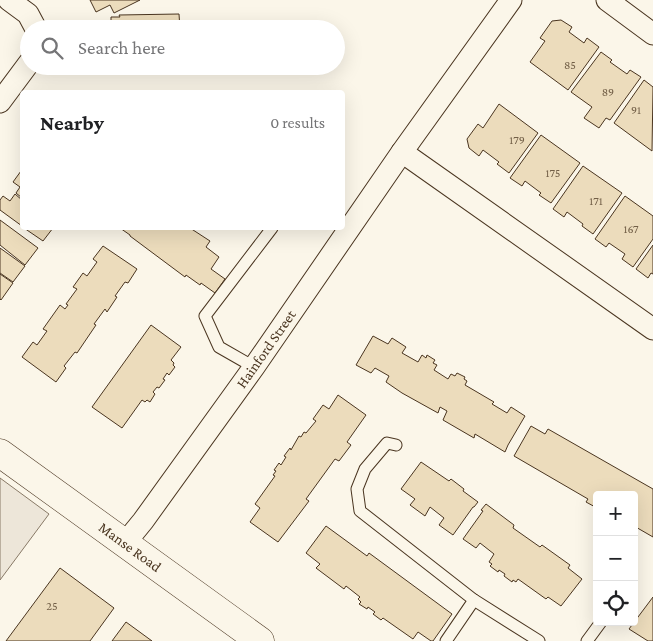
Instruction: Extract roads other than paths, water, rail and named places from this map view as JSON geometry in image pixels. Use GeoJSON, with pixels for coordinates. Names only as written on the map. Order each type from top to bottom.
{"type":"FeatureCollection","features":[{"type":"Feature","properties":{"kind":"street"},"geometry":{"type":"LineString","coordinates":[[9,0],[28,14],[31,20]]}},
{"type":"Feature","properties":{"kind":"street","name":"Hainford Street"},"geometry":{"type":"LineString","coordinates":[[125,543],[254,367],[402,152],[510,0]]}},
{"type":"Feature","properties":{"kind":"street"},"geometry":{"type":"LineString","coordinates":[[607,0],[653,34]]}},
{"type":"Feature","properties":{"kind":"street"},"geometry":{"type":"LineString","coordinates":[[0,102],[20,75]]}},
{"type":"Feature","properties":{"kind":"street"},"geometry":{"type":"LineString","coordinates":[[402,152],[653,329]]}},
{"type":"Feature","properties":{"kind":"street","name":"Manse Road"},"geometry":{"type":"LineString","coordinates":[[0,453],[260,641]]}},
{"type":"Feature","properties":{"kind":"lane"},"geometry":{"type":"LineString","coordinates":[[254,367],[218,347],[205,316],[270,230]]}},
{"type":"Feature","properties":{"kind":"lane"},"geometry":{"type":"LineString","coordinates":[[396,445],[386,444],[365,469],[357,489],[360,510],[474,600],[539,641]]}},
{"type":"Feature","properties":{"kind":"lane"},"geometry":{"type":"LineString","coordinates":[[446,641],[474,600]]}},
{"type":"Feature","properties":{"kind":"lane"},"geometry":{"type":"LineString","coordinates":[[587,641],[598,626]]}}]}
